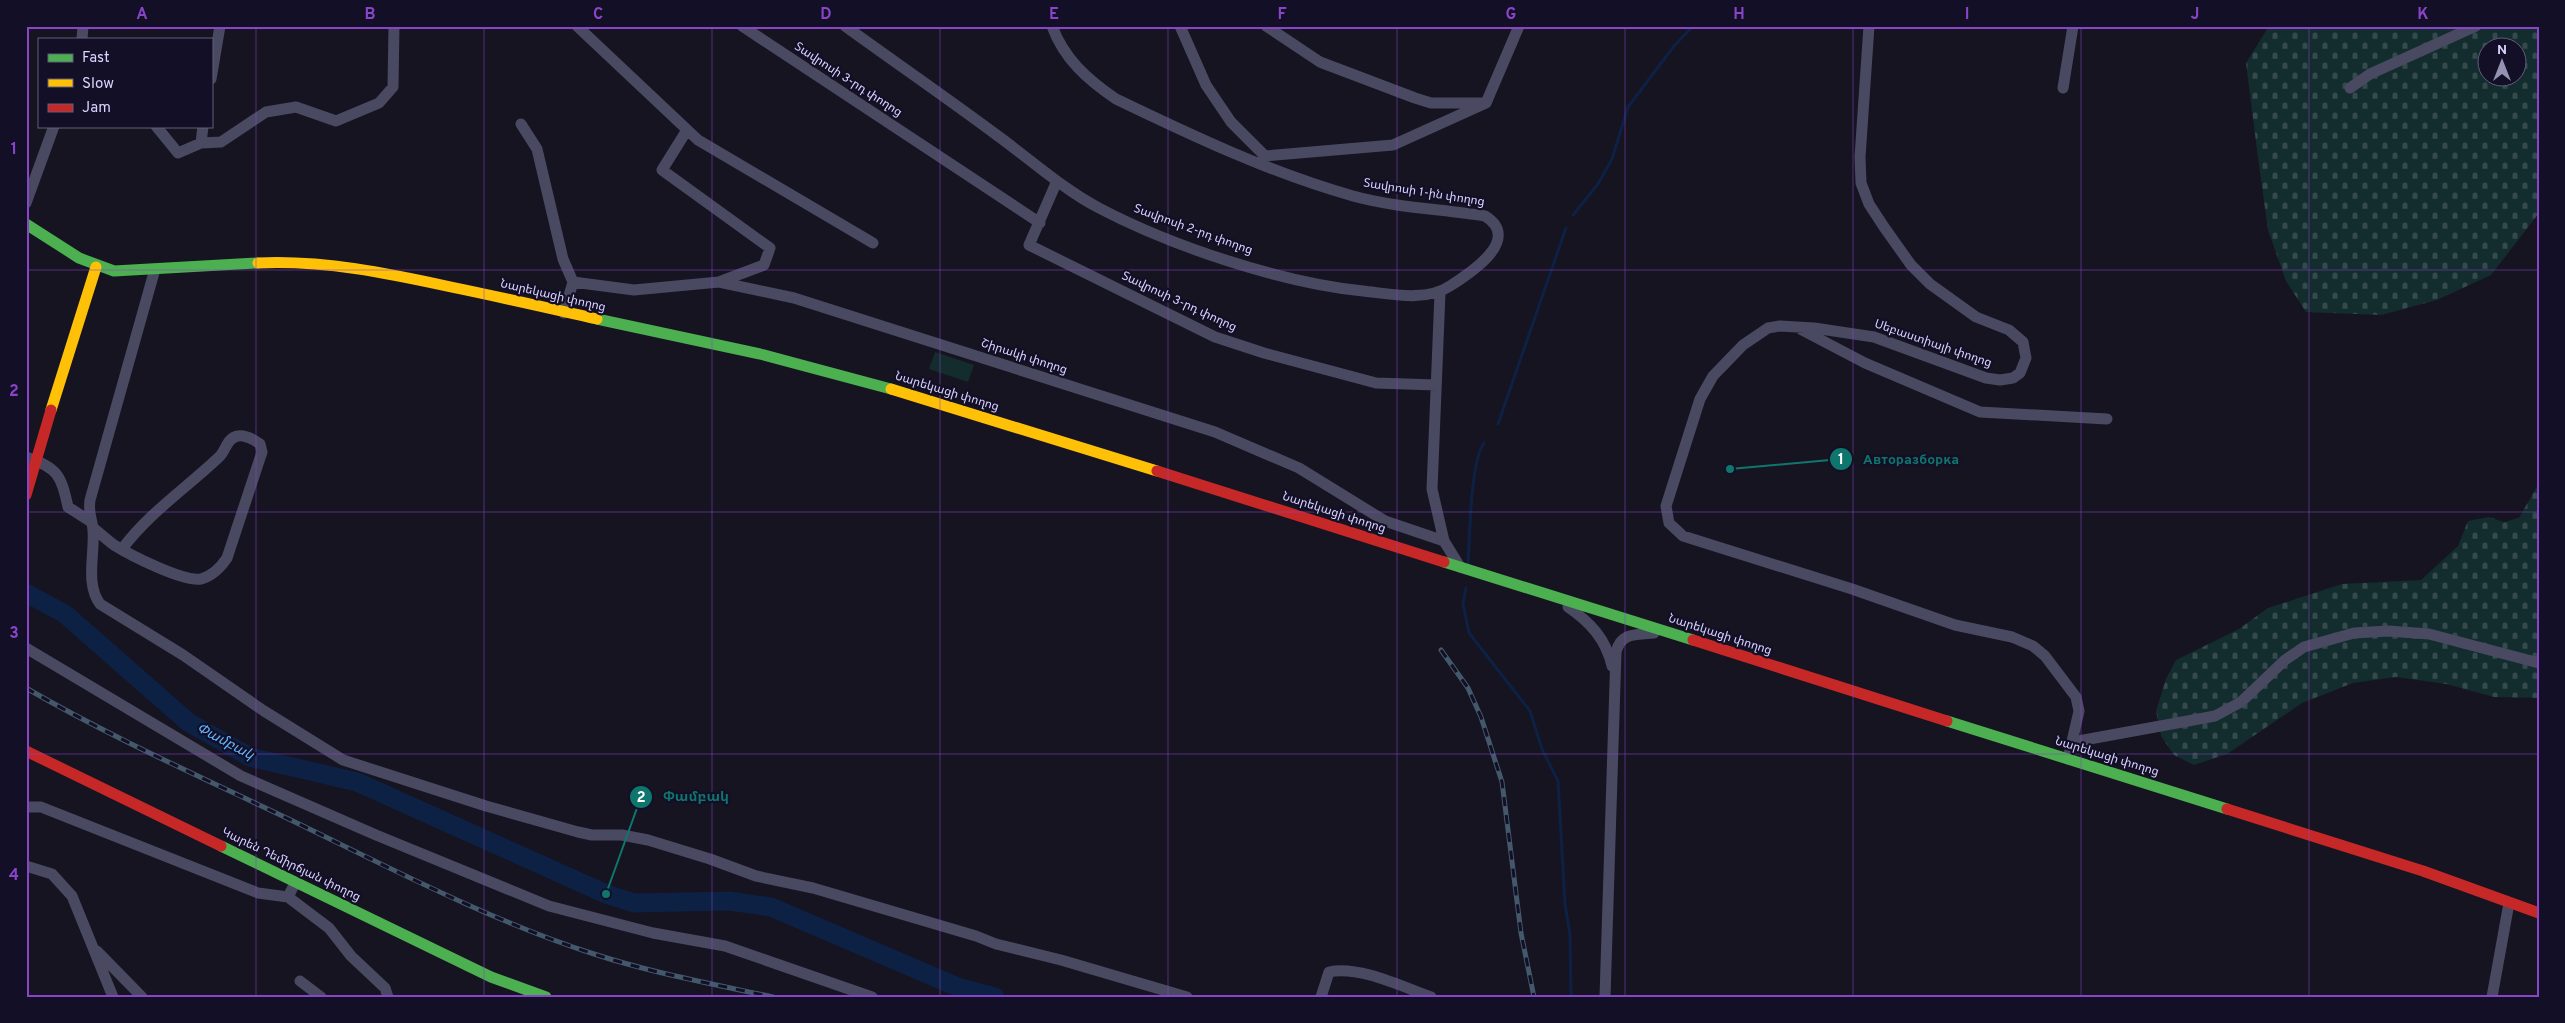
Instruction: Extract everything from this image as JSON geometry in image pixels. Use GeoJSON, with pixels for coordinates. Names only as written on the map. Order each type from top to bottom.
{"type":"FeatureCollection","features":[{"type":"Feature","properties":{"kind":"main road","name":"Նարեկացի փողոց"},"geometry":{"type":"LineString","coordinates":[[26,224],[70,254],[96,267],[114,271],[285,262],[335,264],[387,273],[564,313],[760,354],[850,377],[1169,475],[2423,871],[2539,913]]}},
{"type":"Feature","properties":{"kind":"main road"},"geometry":{"type":"LineString","coordinates":[[26,495],[96,267]]}},
{"type":"Feature","properties":{"kind":"main road","name":"Կարեն Դեմիրճյան փողոց"},"geometry":{"type":"LineString","coordinates":[[26,751],[491,977],[546,997]]}},
{"type":"Feature","properties":{"kind":"street"},"geometry":{"type":"LineString","coordinates":[[212,72],[220,26]]}},
{"type":"Feature","properties":{"kind":"street"},"geometry":{"type":"LineString","coordinates":[[158,128],[178,153],[201,143],[221,142],[266,112],[296,107],[336,121],[379,103],[393,88],[394,26]]}},
{"type":"Feature","properties":{"kind":"street"},"geometry":{"type":"LineString","coordinates":[[576,26],[698,140],[873,243]]}},
{"type":"Feature","properties":{"kind":"street","name":"Տավրոսի 3-րդ փողոց"},"geometry":{"type":"LineString","coordinates":[[742,26],[1040,222]]}},
{"type":"Feature","properties":{"kind":"street","name":"Տավրոսի 2-րդ փողոց"},"geometry":{"type":"LineString","coordinates":[[845,26],[1098,208],[1152,232],[1214,255],[1288,278],[1338,288],[1366,291],[1424,295],[1440,293]]}},
{"type":"Feature","properties":{"kind":"street","name":"Տավրոսի 1-ին փողոց"},"geometry":{"type":"LineString","coordinates":[[1052,26],[1058,41],[1072,63],[1093,83],[1116,99],[1262,160],[1285,174],[1354,196],[1404,206],[1485,216],[1494,222],[1499,231],[1497,244],[1490,255],[1440,293]]}},
{"type":"Feature","properties":{"kind":"street"},"geometry":{"type":"LineString","coordinates":[[1180,26],[1206,85],[1231,122],[1262,160],[1393,145],[1486,103],[1519,26]]}},
{"type":"Feature","properties":{"kind":"street"},"geometry":{"type":"LineString","coordinates":[[1266,26],[1320,62],[1415,98],[1431,103],[1486,103]]}},
{"type":"Feature","properties":{"kind":"street","name":"Սեբաստիայի փողոց"},"geometry":{"type":"LineString","coordinates":[[1869,26],[1860,156],[1862,183],[1869,204],[1911,265],[1930,284],[1976,317],[2018,336],[2023,342],[2026,358],[2020,373],[2012,378],[2000,380],[1986,378],[1874,337],[1832,330],[1774,327],[1757,334],[1742,345],[1713,376],[1700,399],[1666,506],[1669,523],[1683,536],[1852,589],[1955,625],[2012,638],[2033,646],[2044,656],[2076,697],[2079,711],[2068,759]]}},
{"type":"Feature","properties":{"kind":"street"},"geometry":{"type":"LineString","coordinates":[[2062,88],[2073,26]]}},
{"type":"Feature","properties":{"kind":"street"},"geometry":{"type":"LineString","coordinates":[[2350,88],[2370,74],[2476,26]]}},
{"type":"Feature","properties":{"kind":"street"},"geometry":{"type":"LineString","coordinates":[[521,124],[537,149],[563,259],[572,282],[564,313]]}},
{"type":"Feature","properties":{"kind":"street"},"geometry":{"type":"LineString","coordinates":[[26,203],[53,128]]}},
{"type":"Feature","properties":{"kind":"street"},"geometry":{"type":"LineString","coordinates":[[201,143],[203,128]]}},
{"type":"Feature","properties":{"kind":"street"},"geometry":{"type":"LineString","coordinates":[[687,130],[662,170],[770,248],[764,265],[719,282]]}},
{"type":"Feature","properties":{"kind":"street","name":"Տավրոսի 3-րդ փողոց"},"geometry":{"type":"LineString","coordinates":[[1058,181],[1029,245],[1215,337],[1264,353],[1376,384],[1436,386]]}},
{"type":"Feature","properties":{"kind":"street"},"geometry":{"type":"LineString","coordinates":[[154,269],[90,500],[88,514],[91,525],[93,590],[100,604],[183,655],[264,711],[343,760],[486,806],[592,835],[622,835],[648,840],[710,858],[756,876],[813,888],[976,936],[996,944],[1062,960],[1188,997]]}},
{"type":"Feature","properties":{"kind":"street","name":"Շիրակի փողոց"},"geometry":{"type":"LineString","coordinates":[[572,282],[634,290],[719,282],[794,298],[1215,432],[1299,468],[1385,521],[1444,541]]}},
{"type":"Feature","properties":{"kind":"street"},"geometry":{"type":"LineString","coordinates":[[1440,293],[1432,489],[1444,541],[1462,569]]}},
{"type":"Feature","properties":{"kind":"street"},"geometry":{"type":"LineString","coordinates":[[1796,327],[1865,363],[1980,412],[2107,419]]}},
{"type":"Feature","properties":{"kind":"street"},"geometry":{"type":"LineString","coordinates":[[26,457],[55,471],[60,477],[68,507],[122,549],[188,578],[200,579],[221,568],[228,558],[262,452],[260,444],[245,436],[238,436],[230,440],[220,457],[138,527],[122,549]]}},
{"type":"Feature","properties":{"kind":"street"},"geometry":{"type":"LineString","coordinates":[[1558,599],[1588,620],[1600,636],[1614,675]]}},
{"type":"Feature","properties":{"kind":"street"},"geometry":{"type":"LineString","coordinates":[[2073,742],[2215,716],[2240,702],[2285,660],[2304,647],[2354,633],[2388,631],[2429,634],[2539,663]]}},
{"type":"Feature","properties":{"kind":"street"},"geometry":{"type":"LineString","coordinates":[[1605,997],[1616,652],[1623,638],[1631,635],[1663,632]]}},
{"type":"Feature","properties":{"kind":"street"},"geometry":{"type":"LineString","coordinates":[[26,648],[241,776],[376,835],[549,906],[652,933],[725,946],[872,997]]}},
{"type":"Feature","properties":{"kind":"street"},"geometry":{"type":"LineString","coordinates":[[26,807],[41,807],[231,885],[258,894],[288,897],[329,928],[351,956],[385,988],[388,997]]}},
{"type":"Feature","properties":{"kind":"street"},"geometry":{"type":"LineString","coordinates":[[26,866],[52,874],[72,896],[113,997]]}},
{"type":"Feature","properties":{"kind":"street"},"geometry":{"type":"LineString","coordinates":[[288,897],[295,883]]}},
{"type":"Feature","properties":{"kind":"street"},"geometry":{"type":"LineString","coordinates":[[2492,997],[2509,903]]}},
{"type":"Feature","properties":{"kind":"street"},"geometry":{"type":"LineString","coordinates":[[94,948],[142,997]]}},
{"type":"Feature","properties":{"kind":"street"},"geometry":{"type":"LineString","coordinates":[[1320,997],[1329,972],[1339,969],[1355,971],[1431,997]]}},
{"type":"Feature","properties":{"kind":"street"},"geometry":{"type":"LineString","coordinates":[[300,981],[321,997]]}},
{"type":"Feature","properties":{"kind":"green space"},"geometry":{"type":"Polygon","coordinates":[[[2269,26],[2539,26],[2539,213],[2491,275],[2437,300],[2381,315],[2306,312],[2286,281],[2268,230],[2246,63],[2269,26]]]}},
{"type":"Feature","properties":{"kind":"green space"},"geometry":{"type":"Polygon","coordinates":[[[935,352],[974,365],[968,382],[929,369],[935,352]]]}},
{"type":"Feature","properties":{"kind":"green space"},"geometry":{"type":"Polygon","coordinates":[[[2539,483],[2539,698],[2494,697],[2446,684],[2396,677],[2353,683],[2302,703],[2227,754],[2194,765],[2174,755],[2161,736],[2156,711],[2166,679],[2176,660],[2239,629],[2268,608],[2342,584],[2421,580],[2458,546],[2468,521],[2489,517],[2504,522],[2519,518],[2539,483]]]}},
{"type":"Feature","properties":{"kind":"waterway"},"geometry":{"type":"LineString","coordinates":[[1573,215],[1598,184],[1612,159],[1628,107],[1674,46],[1693,26]]}},
{"type":"Feature","properties":{"kind":"waterway"},"geometry":{"type":"LineString","coordinates":[[1498,424],[1566,228]]}},
{"type":"Feature","properties":{"kind":"waterway"},"geometry":{"type":"LineString","coordinates":[[1468,563],[1473,483],[1479,453],[1484,443]]}},
{"type":"Feature","properties":{"kind":"waterway"},"geometry":{"type":"LineString","coordinates":[[1466,588],[1463,604],[1469,633],[1530,711],[1542,749],[1558,781],[1565,904],[1570,935],[1571,997]]}},
{"type":"Feature","properties":{"kind":"waterway","name":"Փամբակ"},"geometry":{"type":"LineString","coordinates":[[26,593],[65,614],[188,722],[250,757],[357,782],[606,894],[634,903],[729,901],[771,907],[960,988],[995,997]]}},
{"type":"Feature","properties":{"kind":"railway"},"geometry":{"type":"LineString","coordinates":[[1441,650],[1468,688],[1481,717],[1502,782],[1521,933],[1534,997]]}},
{"type":"Feature","properties":{"kind":"railway"},"geometry":{"type":"LineString","coordinates":[[26,688],[93,725],[161,759],[408,877],[519,927],[594,954],[638,967],[773,997]]}},
{"type":"Feature","properties":{"kind":"traffic: fast"},"geometry":{"type":"LineString","coordinates":[[26,224],[79,258],[114,271],[258,263]]}},
{"type":"Feature","properties":{"kind":"traffic: fast"},"geometry":{"type":"LineString","coordinates":[[597,319],[760,354],[891,389]]}},
{"type":"Feature","properties":{"kind":"traffic: fast"},"geometry":{"type":"LineString","coordinates":[[1444,562],[1693,640]]}},
{"type":"Feature","properties":{"kind":"traffic: fast"},"geometry":{"type":"LineString","coordinates":[[1947,721],[2227,809]]}},
{"type":"Feature","properties":{"kind":"traffic: fast"},"geometry":{"type":"LineString","coordinates":[[221,846],[491,977],[546,997]]}},
{"type":"Feature","properties":{"kind":"traffic: slow"},"geometry":{"type":"LineString","coordinates":[[258,263],[307,264],[379,272],[597,319]]}},
{"type":"Feature","properties":{"kind":"traffic: slow"},"geometry":{"type":"LineString","coordinates":[[51,410],[96,267]]}},
{"type":"Feature","properties":{"kind":"traffic: slow"},"geometry":{"type":"LineString","coordinates":[[891,389],[1157,471]]}},
{"type":"Feature","properties":{"kind":"traffic: jam"},"geometry":{"type":"LineString","coordinates":[[26,495],[51,410]]}},
{"type":"Feature","properties":{"kind":"traffic: jam"},"geometry":{"type":"LineString","coordinates":[[1157,471],[1444,562]]}},
{"type":"Feature","properties":{"kind":"traffic: jam"},"geometry":{"type":"LineString","coordinates":[[1693,640],[1947,721]]}},
{"type":"Feature","properties":{"kind":"traffic: jam"},"geometry":{"type":"LineString","coordinates":[[26,751],[221,846]]}},
{"type":"Feature","properties":{"kind":"traffic: jam"},"geometry":{"type":"LineString","coordinates":[[2227,809],[2423,871],[2539,913]]}},
{"type":"Feature","properties":{"kind":"place","name":"Авторазборка"},"geometry":{"type":"Point","coordinates":[1730,469]}},
{"type":"Feature","properties":{"kind":"place","name":"Փամբակ"},"geometry":{"type":"Point","coordinates":[606,894]}}]}
